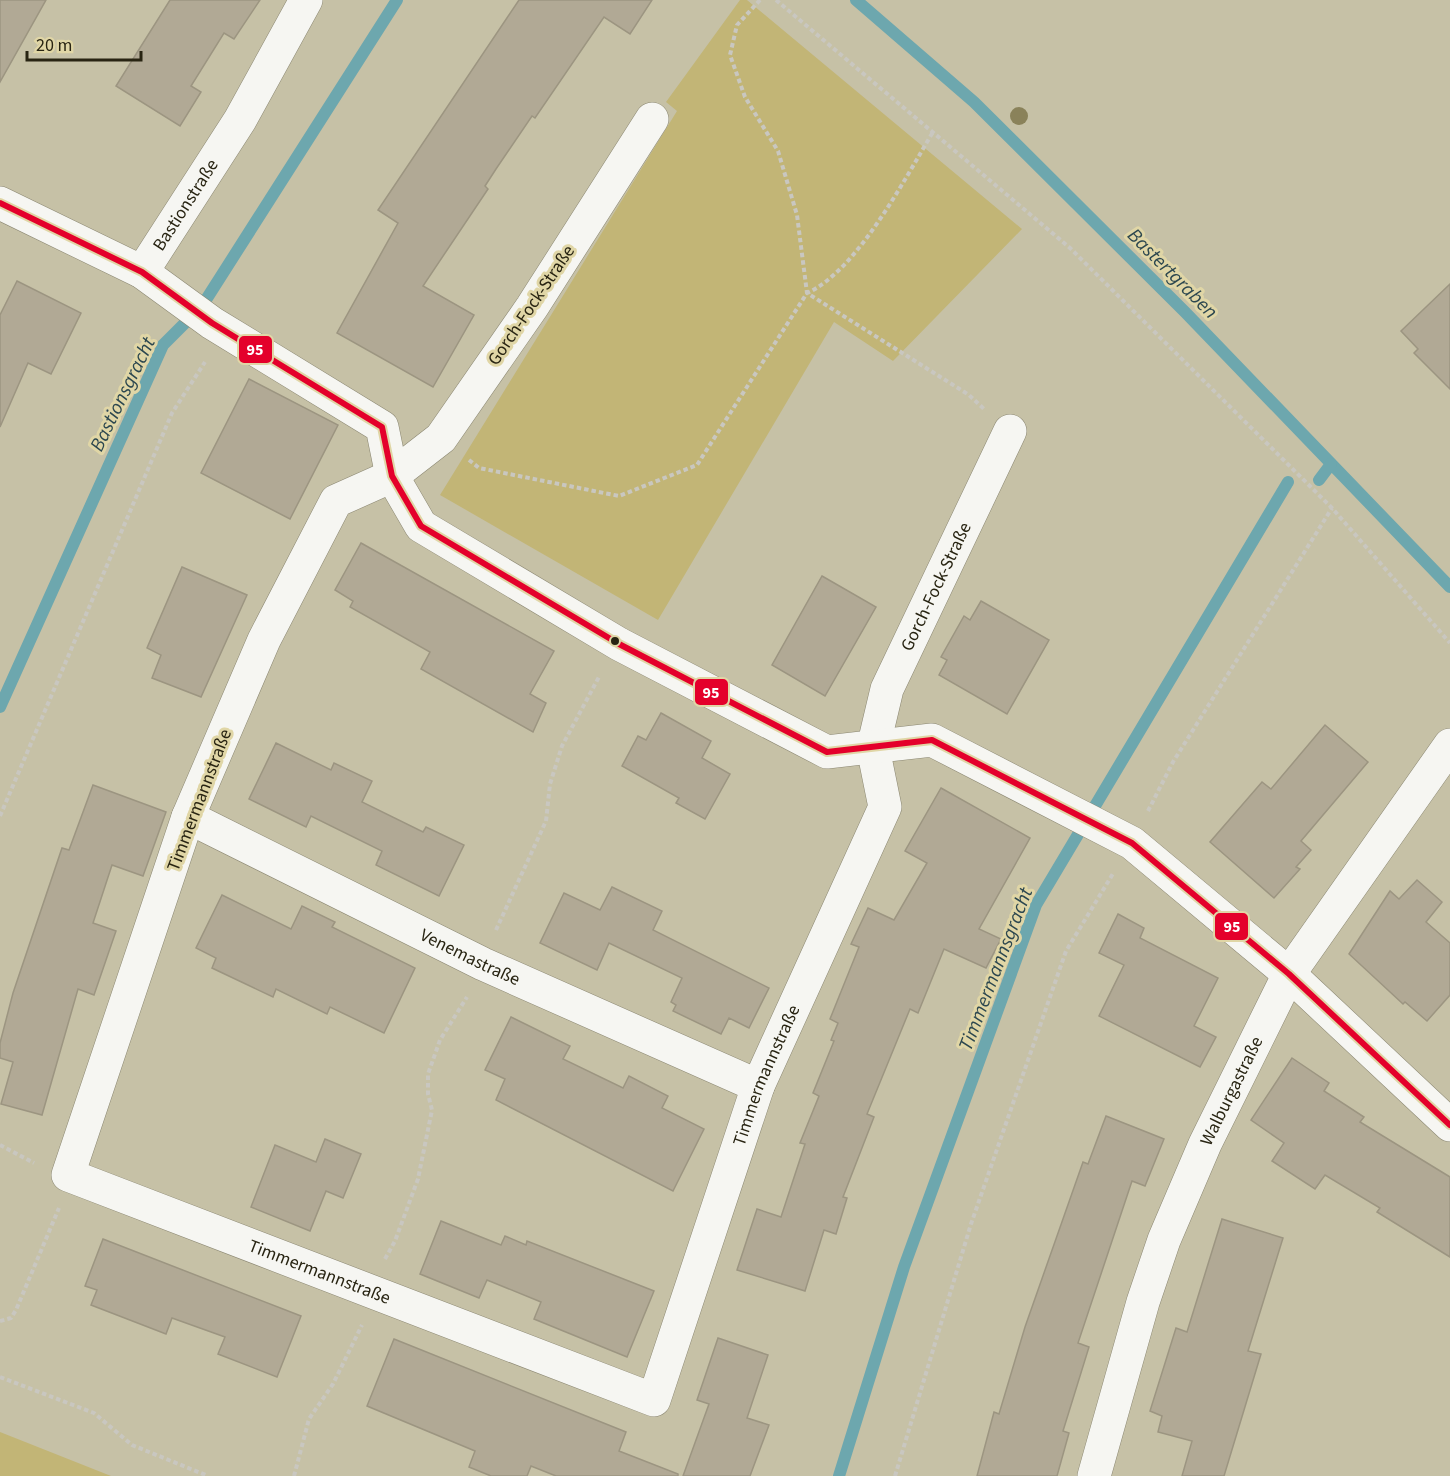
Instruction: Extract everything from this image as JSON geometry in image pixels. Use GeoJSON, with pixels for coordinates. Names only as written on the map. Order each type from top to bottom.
{"type":"FeatureCollection","features":[{"type":"Feature","properties":{"kind":"street","name":"Bastionstraße"},"geometry":{"type":"LineString","coordinates":[[141,272],[240,120],[306,0]]}},
{"type":"Feature","properties":{"kind":"street","name":"Gorch-Fock-Straße"},"geometry":{"type":"LineString","coordinates":[[392,476],[441,438],[532,307],[652,119]]}},
{"type":"Feature","properties":{"kind":"street"},"geometry":{"type":"LineString","coordinates":[[0,203],[141,272],[208,320],[382,427],[392,476],[421,526],[619,644],[827,752],[932,740],[1108,831],[1289,974],[1450,1125]]}},
{"type":"Feature","properties":{"kind":"street","name":"Gorch-Fock-Straße"},"geometry":{"type":"LineString","coordinates":[[873,748],[887,688],[1010,431]]}},
{"type":"Feature","properties":{"kind":"street","name":"Timmermannstraße"},"geometry":{"type":"LineString","coordinates":[[392,476],[336,501],[264,640],[188,817],[68,1175],[372,1294],[654,1400],[758,1086],[885,807],[873,748]]}},
{"type":"Feature","properties":{"kind":"street","name":"Walburgastraße"},"geometry":{"type":"LineString","coordinates":[[1095,1476],[1143,1302],[1164,1240],[1204,1144],[1289,974],[1450,745]]}},
{"type":"Feature","properties":{"kind":"street","name":"Venemastraße"},"geometry":{"type":"LineString","coordinates":[[188,817],[483,964],[758,1086]]}},
{"type":"Feature","properties":{"kind":"path"},"geometry":{"type":"LineString","coordinates":[[760,0],[737,25],[730,55],[745,97],[778,151],[796,215],[807,293],[969,395],[1010,431]]}},
{"type":"Feature","properties":{"kind":"path"},"geometry":{"type":"LineString","coordinates":[[776,0],[1070,248],[1332,508],[1450,643]]}},
{"type":"Feature","properties":{"kind":"path"},"geometry":{"type":"LineString","coordinates":[[441,438],[479,468],[620,496],[697,465],[807,293],[825,285],[878,223],[933,132]]}},
{"type":"Feature","properties":{"kind":"path"},"geometry":{"type":"LineString","coordinates":[[0,816],[172,413],[208,320]]}},
{"type":"Feature","properties":{"kind":"path"},"geometry":{"type":"LineString","coordinates":[[895,1476],[971,1224],[1108,831],[1173,762],[1332,508]]}},
{"type":"Feature","properties":{"kind":"path"},"geometry":{"type":"LineString","coordinates":[[0,1322],[11,1317],[16,1310],[57,1214],[68,1175]]}},
{"type":"Feature","properties":{"kind":"path"},"geometry":{"type":"LineString","coordinates":[[294,1476],[309,1419],[333,1384],[355,1343],[372,1294]]}},
{"type":"Feature","properties":{"kind":"path"},"geometry":{"type":"LineString","coordinates":[[0,1377],[94,1413],[132,1445],[208,1476]]}},
{"type":"Feature","properties":{"kind":"shaded area"},"geometry":{"type":"Polygon","coordinates":[[[740,0],[747,0],[1022,229],[893,361],[834,322],[658,620],[440,495],[677,111],[666,102],[740,0]]]}},
{"type":"Feature","properties":{"kind":"shaded area"},"geometry":{"type":"Polygon","coordinates":[[[0,1432],[111,1476],[0,1476],[0,1432]]]}},
{"type":"Feature","properties":{"kind":"building"},"geometry":{"type":"Polygon","coordinates":[[[0,0],[46,0],[0,82],[0,0]]]}},
{"type":"Feature","properties":{"kind":"building"},"geometry":{"type":"Polygon","coordinates":[[[170,0],[260,0],[234,39],[224,33],[191,86],[201,92],[180,126],[116,86],[170,0]]]}},
{"type":"Feature","properties":{"kind":"building"},"geometry":{"type":"Polygon","coordinates":[[[519,0],[652,0],[630,34],[604,17],[535,118],[532,116],[496,169],[485,186],[488,189],[423,286],[474,315],[433,387],[337,333],[398,223],[378,210],[519,0]]]}},
{"type":"Feature","properties":{"kind":"building"},"geometry":{"type":"Polygon","coordinates":[[[17,281],[81,313],[51,374],[28,363],[0,427],[0,315],[17,281]]]}},
{"type":"Feature","properties":{"kind":"building"},"geometry":{"type":"Polygon","coordinates":[[[1450,284],[1450,389],[1414,353],[1418,349],[1401,331],[1450,284]]]}},
{"type":"Feature","properties":{"kind":"building"},"geometry":{"type":"Polygon","coordinates":[[[249,379],[338,425],[290,519],[201,473],[249,379]]]}},
{"type":"Feature","properties":{"kind":"building"},"geometry":{"type":"Polygon","coordinates":[[[361,543],[554,651],[530,694],[546,703],[533,732],[421,669],[430,652],[350,607],[353,601],[335,590],[361,543]]]}},
{"type":"Feature","properties":{"kind":"building"},"geometry":{"type":"Polygon","coordinates":[[[182,567],[247,595],[201,697],[152,678],[161,655],[147,648],[182,567]]]}},
{"type":"Feature","properties":{"kind":"building"},"geometry":{"type":"Polygon","coordinates":[[[822,576],[876,607],[825,696],[772,665],[822,576]]]}},
{"type":"Feature","properties":{"kind":"building"},"geometry":{"type":"Polygon","coordinates":[[[981,601],[1049,640],[1007,714],[939,675],[947,660],[941,657],[964,616],[970,620],[981,601]]]}},
{"type":"Feature","properties":{"kind":"building"},"geometry":{"type":"Polygon","coordinates":[[[661,713],[711,741],[702,758],[730,774],[705,819],[676,803],[679,798],[622,766],[638,736],[646,740],[661,713]]]}},
{"type":"Feature","properties":{"kind":"building"},"geometry":{"type":"Polygon","coordinates":[[[1325,725],[1368,762],[1301,841],[1311,850],[1296,867],[1300,869],[1274,898],[1210,842],[1262,782],[1271,789],[1325,725]]]}},
{"type":"Feature","properties":{"kind":"building"},"geometry":{"type":"Polygon","coordinates":[[[276,743],[331,770],[334,763],[372,781],[362,802],[423,832],[426,827],[464,845],[439,896],[376,865],[382,851],[311,816],[306,827],[249,799],[276,743]]]}},
{"type":"Feature","properties":{"kind":"building"},"geometry":{"type":"Polygon","coordinates":[[[93,785],[166,812],[143,876],[112,865],[93,923],[116,931],[94,995],[78,989],[42,1115],[1,1104],[13,1062],[0,1058],[0,1043],[13,993],[62,848],[69,850],[93,785]]]}},
{"type":"Feature","properties":{"kind":"building"},"geometry":{"type":"Polygon","coordinates":[[[941,788],[1030,838],[979,929],[1001,939],[986,968],[944,949],[918,1013],[910,1009],[867,1114],[874,1117],[843,1197],[847,1198],[836,1234],[824,1230],[805,1291],[737,1270],[757,1209],[781,1217],[805,1144],[800,1143],[819,1096],[813,1093],[834,1041],[831,1040],[838,1023],[830,1019],[859,947],[851,944],[868,908],[894,920],[927,863],[905,851],[941,788]]]}},
{"type":"Feature","properties":{"kind":"building"},"geometry":{"type":"Polygon","coordinates":[[[1417,880],[1442,902],[1426,922],[1450,943],[1450,995],[1427,1021],[1405,1002],[1403,1004],[1349,954],[1390,891],[1399,899],[1417,880]]]}},
{"type":"Feature","properties":{"kind":"building"},"geometry":{"type":"Polygon","coordinates":[[[612,887],[662,911],[653,930],[769,988],[749,1028],[729,1018],[721,1034],[673,1011],[676,1005],[671,1002],[682,978],[609,943],[597,970],[540,943],[564,893],[600,910],[612,887]]]}},
{"type":"Feature","properties":{"kind":"building"},"geometry":{"type":"Polygon","coordinates":[[[222,895],[291,929],[302,906],[335,922],[332,927],[415,968],[384,1033],[330,1007],[327,1014],[276,989],[273,997],[212,968],[216,958],[196,948],[222,895]]]}},
{"type":"Feature","properties":{"kind":"building"},"geometry":{"type":"Polygon","coordinates":[[[1118,914],[1144,928],[1140,938],[1218,978],[1194,1026],[1216,1037],[1200,1067],[1099,1016],[1124,965],[1099,953],[1118,914]]]}},
{"type":"Feature","properties":{"kind":"building"},"geometry":{"type":"Polygon","coordinates":[[[511,1017],[570,1046],[563,1059],[623,1088],[629,1076],[668,1096],[662,1108],[704,1129],[673,1191],[496,1100],[505,1079],[485,1070],[511,1017]]]}},
{"type":"Feature","properties":{"kind":"building"},"geometry":{"type":"Polygon","coordinates":[[[1292,1058],[1329,1083],[1324,1091],[1364,1117],[1360,1122],[1450,1177],[1450,1257],[1377,1212],[1380,1208],[1325,1175],[1315,1189],[1272,1161],[1284,1143],[1251,1120],[1292,1058]]]}},
{"type":"Feature","properties":{"kind":"building"},"geometry":{"type":"Polygon","coordinates":[[[1106,1116],[1164,1139],[1145,1186],[1132,1181],[1078,1343],[1089,1347],[1063,1431],[1069,1433],[1057,1476],[977,1476],[994,1412],[999,1414],[1025,1327],[1083,1162],[1088,1164],[1106,1116]]]}},
{"type":"Feature","properties":{"kind":"building"},"geometry":{"type":"Polygon","coordinates":[[[325,1139],[361,1154],[343,1198],[326,1191],[310,1231],[251,1207],[275,1145],[316,1162],[325,1139]]]}},
{"type":"Feature","properties":{"kind":"building"},"geometry":{"type":"Polygon","coordinates":[[[1222,1219],[1283,1238],[1248,1351],[1261,1354],[1224,1476],[1182,1476],[1192,1441],[1158,1432],[1162,1416],[1150,1411],[1176,1328],[1187,1332],[1222,1219]]]}},
{"type":"Feature","properties":{"kind":"building"},"geometry":{"type":"Polygon","coordinates":[[[441,1221],[501,1245],[505,1236],[526,1245],[527,1241],[654,1291],[627,1357],[534,1319],[541,1302],[487,1280],[479,1298],[420,1274],[441,1221]]]}},
{"type":"Feature","properties":{"kind":"building"},"geometry":{"type":"Polygon","coordinates":[[[103,1239],[301,1316],[277,1377],[218,1354],[225,1337],[172,1318],[166,1334],[91,1305],[97,1290],[85,1286],[103,1239]]]}},
{"type":"Feature","properties":{"kind":"building"},"geometry":{"type":"Polygon","coordinates":[[[718,1338],[768,1355],[747,1418],[769,1425],[750,1476],[683,1476],[709,1404],[697,1400],[718,1338]]]}},
{"type":"Feature","properties":{"kind":"building"},"geometry":{"type":"Polygon","coordinates":[[[394,1339],[626,1432],[619,1451],[678,1474],[678,1476],[556,1476],[531,1466],[527,1476],[491,1476],[469,1467],[475,1451],[367,1406],[394,1339]]]}},
{"type":"Feature","properties":{"kind":"waterway","name":"Bastionsgracht"},"geometry":{"type":"LineString","coordinates":[[0,707],[163,345],[202,306],[397,0]]}},
{"type":"Feature","properties":{"kind":"waterway","name":"Bastertgraben"},"geometry":{"type":"LineString","coordinates":[[856,0],[974,102],[1185,312],[1450,587]]}},
{"type":"Feature","properties":{"kind":"waterway"},"geometry":{"type":"LineString","coordinates":[[1319,480],[1331,464]]}},
{"type":"Feature","properties":{"kind":"waterway","name":"Timmermannsgracht"},"geometry":{"type":"LineString","coordinates":[[839,1476],[904,1267],[1036,905],[1288,482]]}},
{"type":"Feature","properties":{"kind":"transit line","name":"95"},"geometry":{"type":"LineString","coordinates":[[0,203],[142,272],[212,323],[382,427],[392,476],[421,526],[619,644],[827,752],[932,740],[1132,843],[1289,974],[1450,1125]]}}]}
